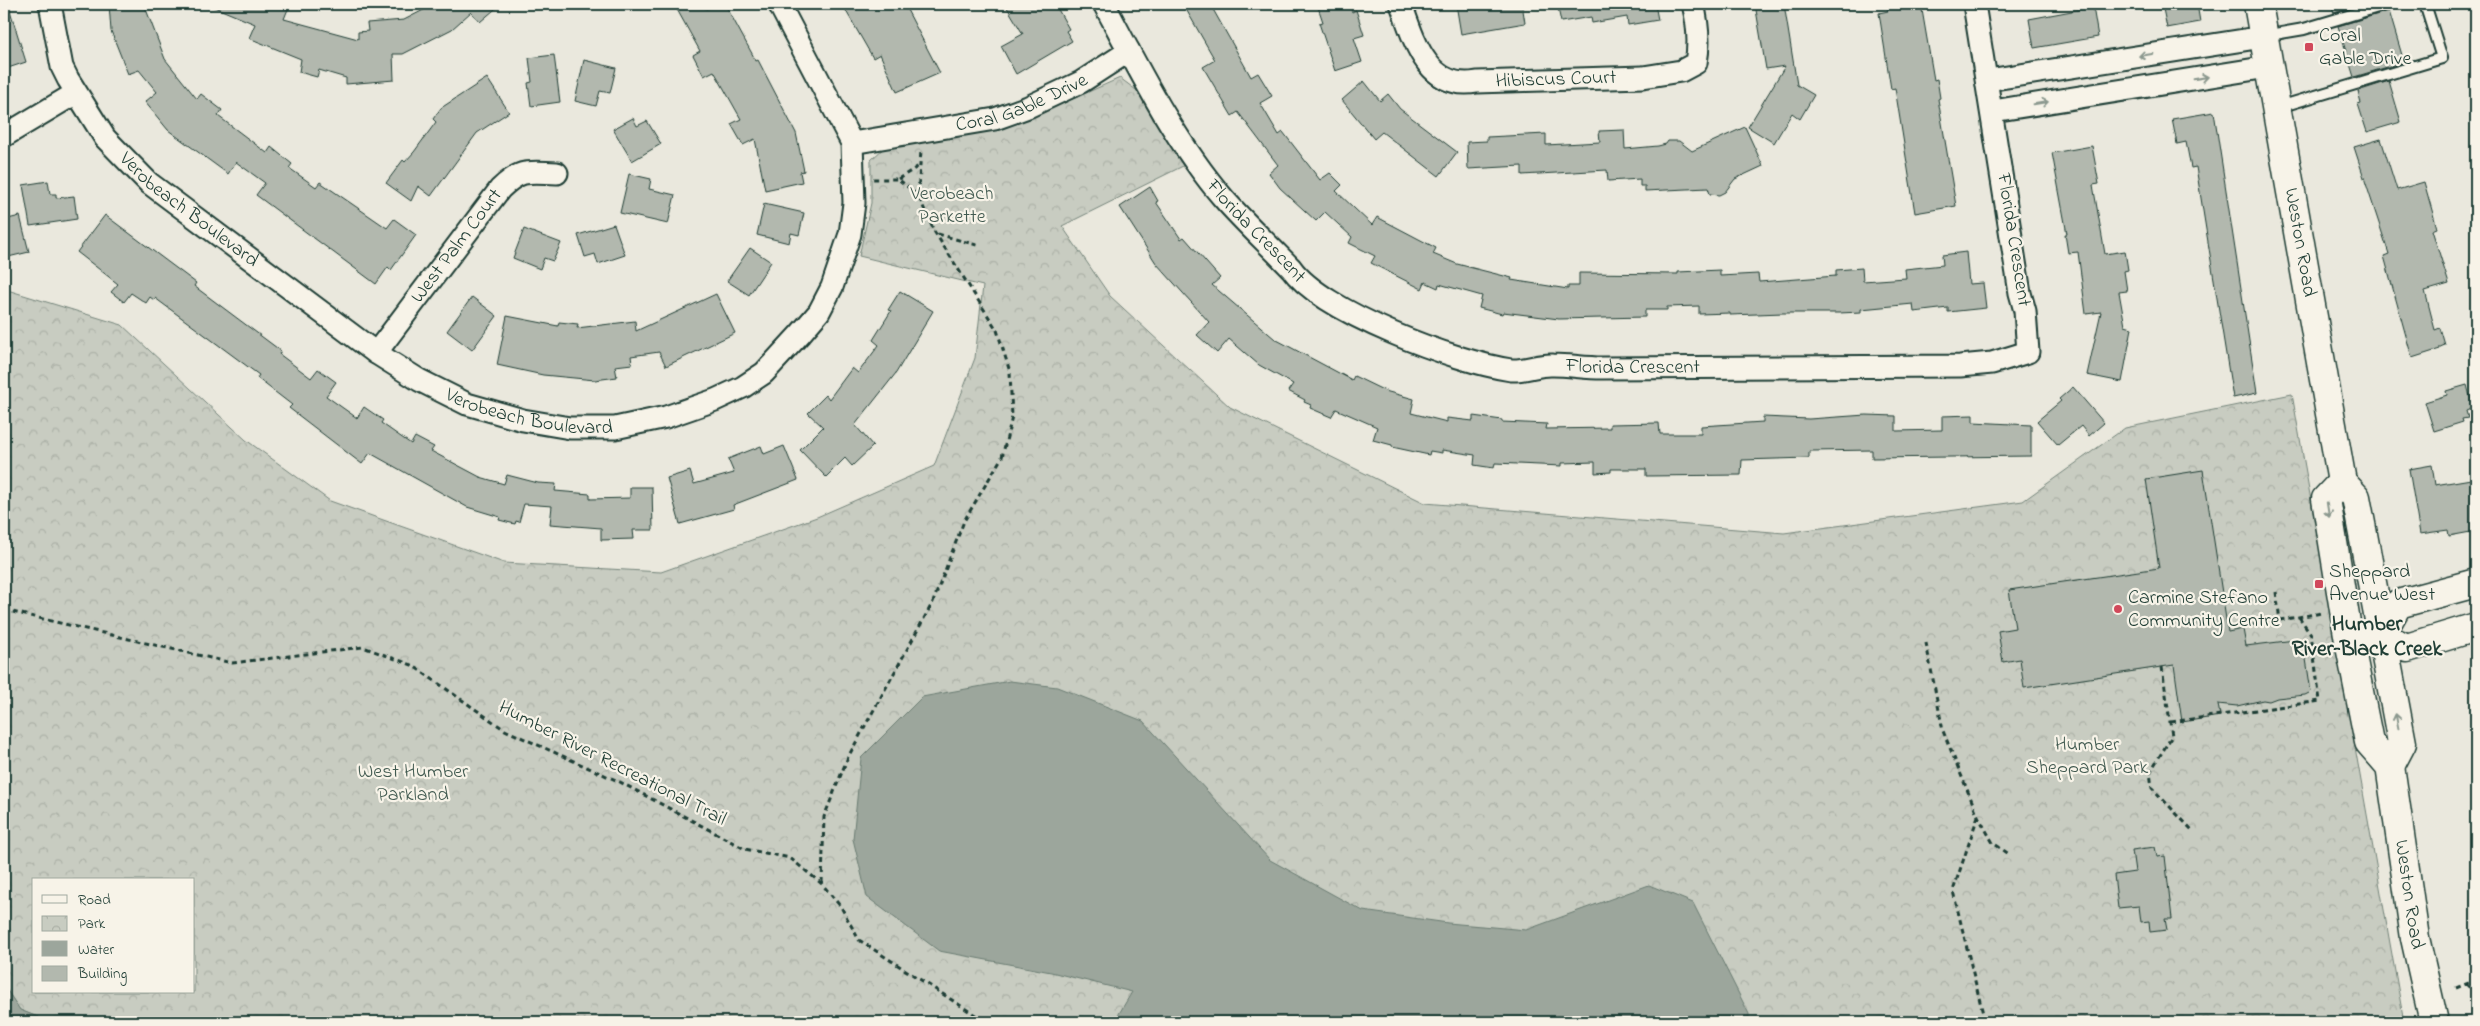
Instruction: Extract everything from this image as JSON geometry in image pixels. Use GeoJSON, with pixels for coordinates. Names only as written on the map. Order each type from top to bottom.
{"type":"FeatureCollection","features":[{"type":"Feature","properties":{"kind":"main road","name":"Weston Road"},"geometry":{"type":"LineString","coordinates":[[2258,4],[2342,482],[2356,497],[2374,582],[2380,636],[2402,743],[2390,766],[2415,938],[2434,1022]]}},
{"type":"Feature","properties":{"kind":"main road"},"geometry":{"type":"LineString","coordinates":[[2342,482],[2326,499],[2349,641],[2370,742],[2390,766]]}},
{"type":"Feature","properties":{"kind":"main road"},"geometry":{"type":"LineString","coordinates":[[2380,636],[2398,604],[2476,582]]}},
{"type":"Feature","properties":{"kind":"main road"},"geometry":{"type":"LineString","coordinates":[[2349,641],[2380,636],[2406,648],[2476,627]]}},
{"type":"Feature","properties":{"kind":"street","name":"Verobeach Boulevard"},"geometry":{"type":"LineString","coordinates":[[50,4],[62,67],[76,93],[105,138],[149,183],[376,352],[419,380],[467,404],[550,425],[615,428],[690,409],[743,387],[764,373],[819,312],[832,287],[850,234],[854,203],[852,142],[779,4]]}},
{"type":"Feature","properties":{"kind":"street"},"geometry":{"type":"LineString","coordinates":[[1104,4],[1129,51]]}},
{"type":"Feature","properties":{"kind":"street","name":"Hibiscus Court"},"geometry":{"type":"LineString","coordinates":[[1402,4],[1413,37],[1427,64],[1445,79],[1462,85],[1477,82],[1643,77],[1681,71],[1696,63],[1699,45],[1697,18],[1693,4]]}},
{"type":"Feature","properties":{"kind":"street"},"geometry":{"type":"LineString","coordinates":[[1974,4],[1993,111],[2268,67]]}},
{"type":"Feature","properties":{"kind":"street"},"geometry":{"type":"LineString","coordinates":[[1988,80],[2263,36]]}},
{"type":"Feature","properties":{"kind":"street","name":"Coral Gable Drive"},"geometry":{"type":"LineString","coordinates":[[852,142],[995,119],[1028,107],[1081,82],[1129,51]]}},
{"type":"Feature","properties":{"kind":"street","name":"Florida Crescent"},"geometry":{"type":"LineString","coordinates":[[1129,51],[1181,139],[1214,186],[1299,280],[1332,302],[1390,332],[1458,357],[1513,370],[1552,365],[1602,368],[1960,366],[1992,363],[2028,352],[2025,311],[2020,293],[1993,111]]}},
{"type":"Feature","properties":{"kind":"street"},"geometry":{"type":"LineString","coordinates":[[4,136],[76,93]]}},
{"type":"Feature","properties":{"kind":"street","name":"West Palm Court"},"geometry":{"type":"LineString","coordinates":[[376,352],[506,184],[515,175],[527,172],[557,173]]}},
{"type":"Feature","properties":{"kind":"lane"},"geometry":{"type":"LineString","coordinates":[[2263,36],[2304,29],[2388,4]]}},
{"type":"Feature","properties":{"kind":"lane"},"geometry":{"type":"LineString","coordinates":[[2276,109],[2442,58],[2424,4]]}},
{"type":"Feature","properties":{"kind":"path"},"geometry":{"type":"LineString","coordinates":[[918,195],[919,166],[924,131]]}},
{"type":"Feature","properties":{"kind":"path"},"geometry":{"type":"LineString","coordinates":[[854,180],[898,179],[919,166]]}},
{"type":"Feature","properties":{"kind":"path"},"geometry":{"type":"LineString","coordinates":[[822,884],[824,818],[848,757],[933,602],[964,520],[1002,457],[1012,418],[1010,372],[997,330],[936,234],[918,195],[898,179]]}},
{"type":"Feature","properties":{"kind":"path"},"geometry":{"type":"LineString","coordinates":[[936,234],[980,246]]}},
{"type":"Feature","properties":{"kind":"path"},"geometry":{"type":"LineString","coordinates":[[2276,592],[2280,620]]}},
{"type":"Feature","properties":{"kind":"path","name":"Humber River Recreational Trail"},"geometry":{"type":"LineString","coordinates":[[4,610],[232,663],[363,647],[412,664],[505,730],[620,782],[745,849],[790,858],[822,884],[841,907],[859,940],[986,1022]]}},
{"type":"Feature","properties":{"kind":"path"},"geometry":{"type":"LineString","coordinates":[[2244,626],[2322,613]]}},
{"type":"Feature","properties":{"kind":"path"},"geometry":{"type":"LineString","coordinates":[[2171,722],[2320,701],[2311,634],[2299,617]]}},
{"type":"Feature","properties":{"kind":"path"},"geometry":{"type":"LineString","coordinates":[[1926,643],[1943,730],[1978,816],[1993,843],[2009,854]]}},
{"type":"Feature","properties":{"kind":"path"},"geometry":{"type":"LineString","coordinates":[[2162,667],[2172,736],[2150,772],[2152,788],[2192,830]]}},
{"type":"Feature","properties":{"kind":"path"},"geometry":{"type":"LineString","coordinates":[[1978,816],[1953,891],[1985,1022]]}},
{"type":"Feature","properties":{"kind":"path"},"geometry":{"type":"LineString","coordinates":[[2456,988],[2476,980]]}},
{"type":"Feature","properties":{"kind":"path"},"geometry":{"type":"LineString","coordinates":[[2466,984],[2476,994]]}},
{"type":"Feature","properties":{"kind":"green space"},"geometry":{"type":"Polygon","coordinates":[[[1120,78],[1140,93],[1183,166],[1062,226],[1110,296],[1230,407],[1425,503],[1784,533],[2023,501],[2125,428],[2292,394],[2404,1022],[50,1022],[20,1010],[4,986],[4,289],[122,325],[246,440],[330,501],[504,563],[661,572],[817,517],[934,466],[975,358],[983,286],[859,256],[871,203],[871,160],[887,145],[1018,123],[1120,78]]]}},
{"type":"Feature","properties":{"kind":"water"},"geometry":{"type":"Polygon","coordinates":[[[1010,681],[1057,687],[1143,721],[1270,860],[1363,911],[1448,923],[1526,930],[1649,885],[1693,903],[1749,1014],[1749,1022],[1114,1022],[1132,992],[1051,972],[939,951],[867,897],[853,839],[861,758],[922,697],[1010,681]]]}},
{"type":"Feature","properties":{"kind":"water"},"geometry":{"type":"Polygon","coordinates":[[[4,986],[20,1010],[50,1022],[4,1022],[4,986]]]}},
{"type":"Feature","properties":{"kind":"building"},"geometry":{"type":"Polygon","coordinates":[[[4,4],[8,4],[26,62],[8,68],[8,66],[4,67],[4,4]]]}},
{"type":"Feature","properties":{"kind":"building"},"geometry":{"type":"Polygon","coordinates":[[[109,4],[144,4],[165,59],[197,99],[201,94],[222,110],[218,116],[267,153],[271,147],[292,164],[289,168],[316,187],[320,182],[387,228],[394,219],[416,235],[391,270],[388,267],[376,284],[256,195],[265,183],[236,162],[228,174],[168,130],[145,102],[157,92],[139,70],[128,74],[111,31],[109,4]]]}},
{"type":"Feature","properties":{"kind":"building"},"geometry":{"type":"Polygon","coordinates":[[[207,4],[275,4],[288,9],[284,19],[358,39],[358,32],[368,31],[367,23],[404,20],[435,4],[501,4],[480,22],[471,12],[452,29],[403,54],[393,54],[394,80],[346,84],[346,78],[319,70],[317,77],[299,72],[301,59],[249,38],[255,24],[207,4]]]}},
{"type":"Feature","properties":{"kind":"building"},"geometry":{"type":"Polygon","coordinates":[[[674,4],[703,4],[706,9],[717,4],[725,4],[756,61],[758,60],[796,133],[804,171],[800,172],[802,182],[765,190],[755,139],[743,145],[731,124],[741,119],[714,71],[704,76],[693,55],[700,51],[674,4]]]}},
{"type":"Feature","properties":{"kind":"building"},"geometry":{"type":"Polygon","coordinates":[[[842,4],[904,4],[940,73],[897,92],[880,54],[873,58],[842,4]]]}},
{"type":"Feature","properties":{"kind":"building"},"geometry":{"type":"Polygon","coordinates":[[[1005,4],[1055,4],[1069,29],[1066,31],[1072,41],[1016,74],[1001,46],[1023,34],[1005,4]]]}},
{"type":"Feature","properties":{"kind":"building"},"geometry":{"type":"Polygon","coordinates":[[[1183,4],[1210,4],[1251,77],[1258,73],[1272,96],[1260,103],[1279,135],[1283,132],[1320,180],[1330,173],[1342,185],[1336,191],[1372,225],[1377,217],[1436,248],[1433,254],[1457,264],[1512,278],[1511,280],[1568,289],[1568,286],[1579,286],[1579,273],[1678,274],[1678,272],[1720,270],[1720,276],[1758,274],[1759,282],[1836,276],[1836,270],[1862,268],[1863,281],[1906,278],[1905,269],[1943,265],[1942,255],[1966,252],[1969,284],[1983,283],[1986,308],[1948,312],[1948,308],[1914,312],[1913,304],[1861,309],[1861,312],[1730,315],[1730,313],[1699,314],[1699,306],[1667,307],[1667,310],[1645,310],[1645,317],[1559,319],[1503,312],[1502,314],[1479,308],[1482,296],[1439,284],[1438,288],[1425,282],[1422,289],[1371,263],[1375,256],[1349,243],[1352,237],[1325,212],[1316,221],[1280,188],[1269,173],[1278,165],[1238,112],[1232,116],[1203,67],[1215,60],[1183,4]]]}},
{"type":"Feature","properties":{"kind":"building"},"geometry":{"type":"Polygon","coordinates":[[[1317,4],[1349,4],[1352,12],[1356,10],[1364,35],[1354,38],[1362,62],[1335,71],[1319,23],[1323,22],[1317,4]]]}},
{"type":"Feature","properties":{"kind":"building"},"geometry":{"type":"Polygon","coordinates":[[[1456,4],[1522,4],[1525,23],[1461,34],[1456,4]]]}},
{"type":"Feature","properties":{"kind":"building"},"geometry":{"type":"Polygon","coordinates":[[[1557,4],[1655,4],[1658,20],[1628,25],[1627,17],[1592,23],[1591,17],[1561,22],[1557,4]]]}},
{"type":"Feature","properties":{"kind":"building"},"geometry":{"type":"Polygon","coordinates":[[[1755,4],[1784,4],[1797,85],[1814,95],[1800,119],[1792,113],[1774,143],[1748,127],[1785,66],[1766,69],[1755,4]]]}},
{"type":"Feature","properties":{"kind":"building"},"geometry":{"type":"Polygon","coordinates":[[[1887,4],[1921,4],[1934,80],[1937,79],[1940,98],[1938,99],[1956,206],[1915,213],[1895,88],[1891,89],[1879,13],[1888,11],[1887,4]]]}},
{"type":"Feature","properties":{"kind":"building"},"geometry":{"type":"Polygon","coordinates":[[[2162,4],[2197,4],[2200,22],[2167,28],[2162,4]]]}},
{"type":"Feature","properties":{"kind":"building"},"geometry":{"type":"Polygon","coordinates":[[[2331,4],[2365,4],[2334,13],[2331,4]]]}},
{"type":"Feature","properties":{"kind":"building"},"geometry":{"type":"Polygon","coordinates":[[[2093,7],[2098,37],[2034,48],[2029,19],[2093,7]]]}},
{"type":"Feature","properties":{"kind":"building"},"geometry":{"type":"Polygon","coordinates":[[[2389,11],[2404,62],[2354,77],[2338,26],[2389,11]]]}},
{"type":"Feature","properties":{"kind":"building"},"geometry":{"type":"Polygon","coordinates":[[[554,55],[560,102],[531,106],[528,83],[532,82],[529,58],[554,55]]]}},
{"type":"Feature","properties":{"kind":"building"},"geometry":{"type":"Polygon","coordinates":[[[584,60],[616,68],[610,93],[600,91],[596,106],[575,101],[584,60]]]}},
{"type":"Feature","properties":{"kind":"building"},"geometry":{"type":"Polygon","coordinates":[[[487,78],[509,112],[477,133],[431,196],[418,186],[411,201],[386,183],[403,160],[405,162],[414,152],[436,122],[433,119],[441,108],[487,78]]]}},
{"type":"Feature","properties":{"kind":"building"},"geometry":{"type":"Polygon","coordinates":[[[1364,81],[1380,101],[1388,94],[1400,109],[1457,152],[1439,176],[1382,132],[1374,139],[1342,100],[1364,81]]]}},
{"type":"Feature","properties":{"kind":"building"},"geometry":{"type":"Polygon","coordinates":[[[2389,81],[2401,122],[2367,132],[2358,104],[2361,103],[2358,91],[2389,81]]]}},
{"type":"Feature","properties":{"kind":"building"},"geometry":{"type":"Polygon","coordinates":[[[2214,112],[2257,393],[2233,398],[2196,167],[2191,168],[2186,142],[2177,144],[2172,119],[2214,112]]]}},
{"type":"Feature","properties":{"kind":"building"},"geometry":{"type":"Polygon","coordinates":[[[633,118],[637,126],[647,121],[661,144],[632,161],[613,129],[633,118]]]}},
{"type":"Feature","properties":{"kind":"building"},"geometry":{"type":"Polygon","coordinates":[[[1745,127],[1763,166],[1735,179],[1725,192],[1719,195],[1710,194],[1708,188],[1645,191],[1645,186],[1640,186],[1640,179],[1608,181],[1607,170],[1522,175],[1522,166],[1468,169],[1467,142],[1487,141],[1487,137],[1546,134],[1546,145],[1600,142],[1599,131],[1624,130],[1625,149],[1658,146],[1666,144],[1668,141],[1679,141],[1692,151],[1745,127]]]}},
{"type":"Feature","properties":{"kind":"building"},"geometry":{"type":"Polygon","coordinates":[[[2381,139],[2397,190],[2424,182],[2437,228],[2432,230],[2449,284],[2425,291],[2435,330],[2440,328],[2445,345],[2440,347],[2440,349],[2412,358],[2384,256],[2389,254],[2354,147],[2381,139]]]}},
{"type":"Feature","properties":{"kind":"building"},"geometry":{"type":"Polygon","coordinates":[[[2092,146],[2099,184],[2093,185],[2105,254],[2125,251],[2128,270],[2124,271],[2127,291],[2119,292],[2125,326],[2132,328],[2122,382],[2087,375],[2101,312],[2086,314],[2078,252],[2068,253],[2065,234],[2067,234],[2052,153],[2092,146]]]}},
{"type":"Feature","properties":{"kind":"building"},"geometry":{"type":"Polygon","coordinates":[[[629,174],[651,179],[649,189],[675,195],[668,224],[620,213],[629,174]]]}},
{"type":"Feature","properties":{"kind":"building"},"geometry":{"type":"Polygon","coordinates":[[[48,181],[50,194],[56,194],[56,198],[74,196],[77,219],[30,226],[23,185],[48,181]]]}},
{"type":"Feature","properties":{"kind":"building"},"geometry":{"type":"Polygon","coordinates":[[[1150,187],[1158,201],[1156,202],[1181,239],[1184,237],[1220,278],[1212,285],[1275,339],[1352,380],[1354,376],[1385,391],[1414,399],[1411,413],[1447,422],[1447,418],[1473,421],[1473,416],[1502,420],[1502,422],[1547,424],[1546,429],[1610,428],[1610,424],[1659,423],[1660,434],[1701,434],[1701,426],[1763,422],[1763,417],[1809,419],[1866,415],[1896,416],[1896,431],[1942,430],[1942,416],[1973,415],[1973,422],[2031,425],[2031,456],[1872,458],[1872,450],[1809,451],[1809,458],[1742,460],[1741,475],[1646,476],[1646,469],[1611,469],[1611,472],[1595,473],[1595,462],[1562,463],[1562,466],[1495,463],[1494,468],[1474,465],[1475,455],[1442,450],[1442,453],[1430,451],[1429,455],[1392,447],[1392,445],[1373,440],[1377,427],[1336,409],[1331,417],[1310,408],[1311,405],[1304,402],[1305,400],[1288,391],[1293,384],[1259,365],[1229,339],[1217,353],[1197,335],[1209,322],[1156,263],[1120,207],[1150,187]]]}},
{"type":"Feature","properties":{"kind":"building"},"geometry":{"type":"Polygon","coordinates":[[[764,204],[804,213],[799,235],[791,233],[789,243],[757,235],[764,204]]]}},
{"type":"Feature","properties":{"kind":"building"},"geometry":{"type":"Polygon","coordinates":[[[105,215],[196,283],[194,286],[281,351],[279,354],[311,378],[318,369],[336,382],[326,396],[357,418],[364,407],[383,420],[381,423],[411,444],[415,437],[434,447],[431,451],[480,477],[504,484],[507,475],[538,483],[556,484],[555,491],[590,494],[590,499],[630,498],[630,487],[652,487],[653,530],[633,530],[634,539],[601,540],[601,528],[550,524],[552,506],[524,504],[519,522],[516,521],[515,524],[499,520],[500,517],[467,507],[370,453],[362,464],[289,408],[292,405],[257,378],[259,375],[155,298],[154,300],[150,297],[146,303],[131,293],[124,302],[111,292],[118,284],[77,252],[105,215]]]}},
{"type":"Feature","properties":{"kind":"building"},"geometry":{"type":"Polygon","coordinates":[[[20,216],[29,252],[4,258],[4,220],[20,216]]]}},
{"type":"Feature","properties":{"kind":"building"},"geometry":{"type":"Polygon","coordinates":[[[614,224],[625,255],[598,264],[595,254],[585,257],[578,235],[614,224]]]}},
{"type":"Feature","properties":{"kind":"building"},"geometry":{"type":"Polygon","coordinates":[[[524,229],[561,243],[553,261],[544,258],[540,269],[513,258],[524,229]]]}},
{"type":"Feature","properties":{"kind":"building"},"geometry":{"type":"Polygon","coordinates":[[[750,248],[771,262],[749,295],[727,281],[750,248]]]}},
{"type":"Feature","properties":{"kind":"building"},"geometry":{"type":"Polygon","coordinates":[[[900,291],[933,311],[896,373],[855,425],[873,446],[852,466],[845,458],[826,477],[800,450],[823,427],[808,413],[826,395],[829,399],[852,368],[858,373],[879,345],[873,340],[891,311],[888,310],[900,291]]]}},
{"type":"Feature","properties":{"kind":"building"},"geometry":{"type":"Polygon","coordinates":[[[716,294],[735,333],[666,366],[659,352],[631,356],[632,364],[615,366],[617,377],[595,380],[543,375],[497,365],[507,316],[558,326],[559,322],[578,324],[577,328],[635,321],[636,331],[716,294]]]}},
{"type":"Feature","properties":{"kind":"building"},"geometry":{"type":"Polygon","coordinates":[[[472,297],[497,316],[472,350],[447,331],[472,297]]]}},
{"type":"Feature","properties":{"kind":"building"},"geometry":{"type":"Polygon","coordinates":[[[2467,385],[2473,408],[2466,411],[2468,418],[2462,419],[2463,422],[2434,431],[2425,402],[2447,395],[2446,391],[2467,385]]]}},
{"type":"Feature","properties":{"kind":"building"},"geometry":{"type":"Polygon","coordinates":[[[2073,387],[2104,423],[2089,436],[2081,426],[2058,445],[2037,421],[2061,401],[2059,399],[2073,387]]]}},
{"type":"Feature","properties":{"kind":"building"},"geometry":{"type":"Polygon","coordinates":[[[761,446],[764,454],[784,446],[798,480],[733,505],[734,509],[680,524],[667,478],[690,471],[694,484],[734,473],[728,459],[761,446]]]}},
{"type":"Feature","properties":{"kind":"building"},"geometry":{"type":"Polygon","coordinates":[[[2432,465],[2435,485],[2471,479],[2474,500],[2476,499],[2476,531],[2449,536],[2448,530],[2420,534],[2409,469],[2432,465]]]}},
{"type":"Feature","properties":{"kind":"building","name":"Carmine Stefano Community Centre"},"geometry":{"type":"Polygon","coordinates":[[[2203,470],[2228,632],[2243,629],[2246,646],[2303,639],[2311,692],[2305,695],[2277,698],[2269,701],[2263,700],[2237,706],[2218,704],[2220,716],[2182,722],[2174,665],[2024,688],[2020,659],[2003,662],[1998,631],[2015,628],[2009,590],[2159,568],[2146,479],[2203,470]]]}},
{"type":"Feature","properties":{"kind":"building"},"geometry":{"type":"Polygon","coordinates":[[[2155,847],[2157,857],[2165,856],[2172,919],[2165,919],[2167,930],[2150,932],[2149,921],[2141,922],[2139,906],[2118,908],[2114,875],[2135,872],[2132,850],[2155,847]]]}},
{"type":"Feature","properties":{"kind":"place","name":"Coral Gable Drive"},"geometry":{"type":"Point","coordinates":[2309,47]}},
{"type":"Feature","properties":{"kind":"place","name":"Sheppard Avenue West"},"geometry":{"type":"Point","coordinates":[2319,584]}},
{"type":"Feature","properties":{"kind":"place","name":"Carmine Stefano Community Centre"},"geometry":{"type":"Point","coordinates":[2118,609]}},
{"type":"Feature","properties":{"kind":"district","name":"Humber River–Black Creek"},"geometry":{"type":"Point","coordinates":[2367,638]}},
{"type":"Feature","properties":{"kind":"park label","name":"Verobeach Parkette"},"geometry":{"type":"Point","coordinates":[952,206]}},
{"type":"Feature","properties":{"kind":"park label","name":"Humber Sheppard Park"},"geometry":{"type":"Point","coordinates":[2087,756]}},
{"type":"Feature","properties":{"kind":"park label","name":"West Humber Parkland"},"geometry":{"type":"Point","coordinates":[413,784]}}]}
